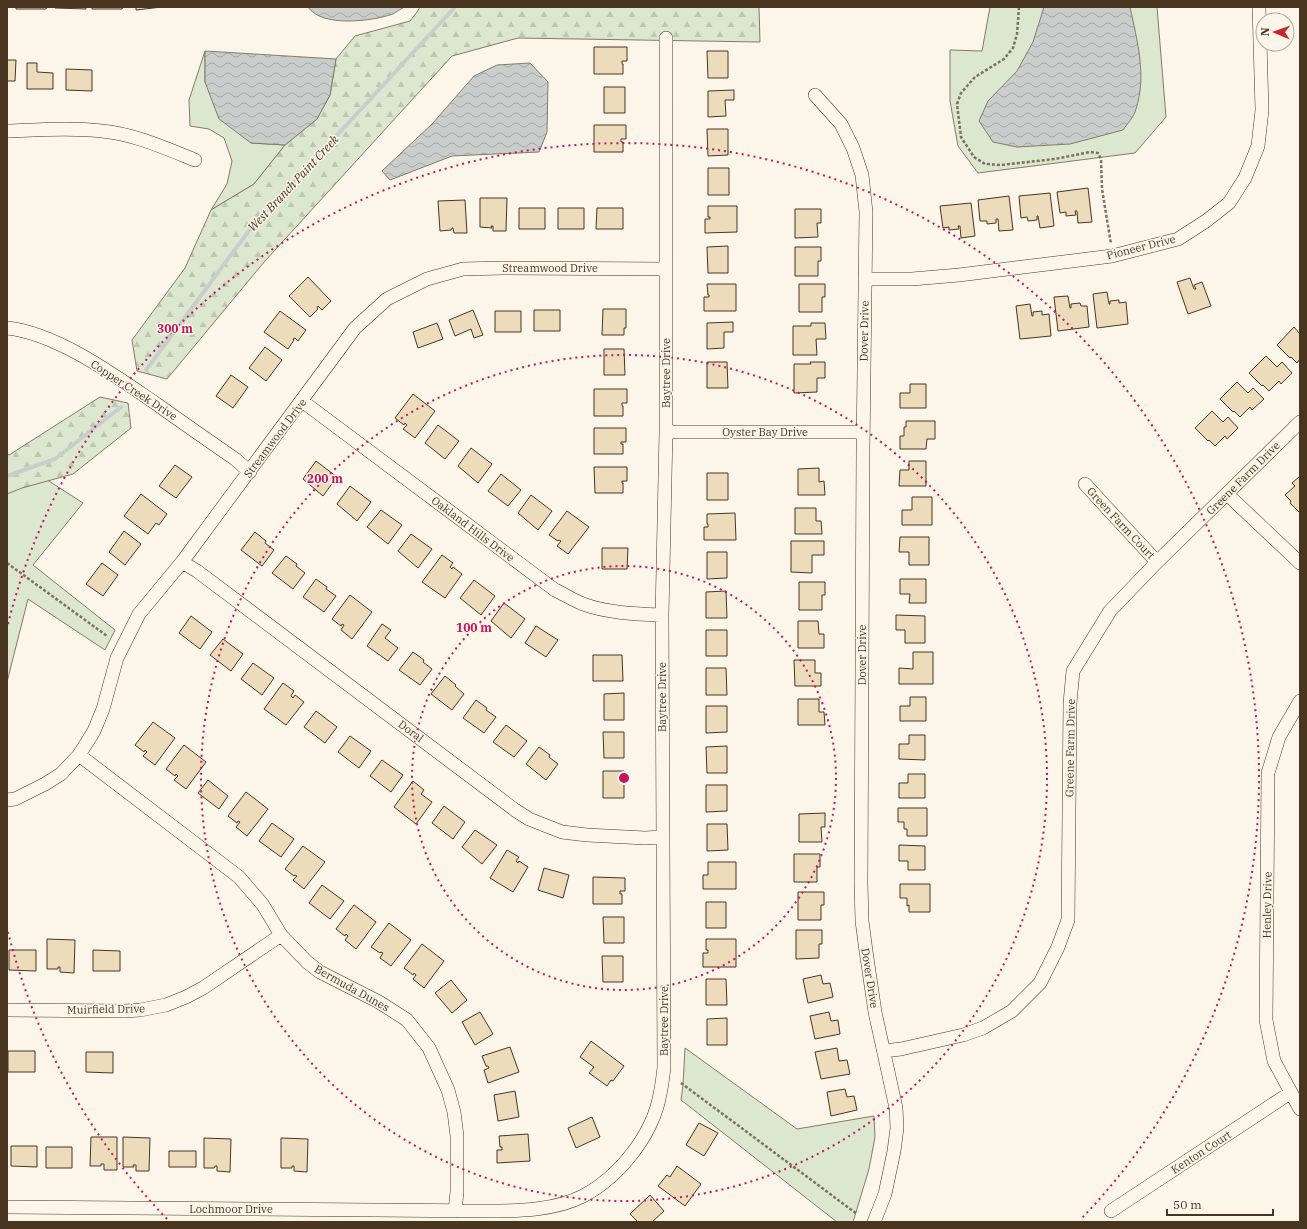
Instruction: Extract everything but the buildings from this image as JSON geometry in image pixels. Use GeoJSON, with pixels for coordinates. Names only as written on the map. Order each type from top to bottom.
{"type":"FeatureCollection","features":[{"type":"Feature","properties":{"kind":"street","name":"Pioneer Drive"},"geometry":{"type":"LineString","coordinates":[[865,279],[912,279],[959,275],[1112,256],[1178,239],[1206,221],[1229,203],[1245,178],[1258,146],[1262,110],[1258,7]]}},
{"type":"Feature","properties":{"kind":"street","name":"Baytree Drive"},"geometry":{"type":"LineString","coordinates":[[455,1211],[512,1212],[532,1210],[557,1205],[582,1196],[616,1172],[630,1156],[643,1138],[654,1115],[660,1095],[664,1067],[662,615],[666,432],[666,38]]}},
{"type":"Feature","properties":{"kind":"street","name":"Dover Drive"},"geometry":{"type":"LineString","coordinates":[[815,95],[841,124],[853,148],[862,175],[866,212],[861,884],[862,921],[875,1012],[896,1108],[897,1128],[894,1152],[885,1194],[874,1222]]}},
{"type":"Feature","properties":{"kind":"street"},"geometry":{"type":"LineString","coordinates":[[7,131],[67,129],[102,131],[149,142],[195,160]]}},
{"type":"Feature","properties":{"kind":"street","name":"Streamwood Drive"},"geometry":{"type":"LineString","coordinates":[[7,800],[15,799],[61,774],[78,755],[94,731],[104,709],[117,658],[139,614],[182,562],[250,472],[355,328],[387,299],[427,279],[463,269],[666,269]]}},
{"type":"Feature","properties":{"kind":"street","name":"Copper Creek Drive"},"geometry":{"type":"LineString","coordinates":[[7,328],[17,329],[40,336],[107,370],[235,459],[250,472]]}},
{"type":"Feature","properties":{"kind":"street","name":"Oakland Hills Drive"},"geometry":{"type":"LineString","coordinates":[[302,401],[555,590],[583,604],[608,611],[644,615],[662,615]]}},
{"type":"Feature","properties":{"kind":"street","name":"Greene Farm Drive"},"geometry":{"type":"LineString","coordinates":[[884,1051],[901,1049],[963,1035],[983,1028],[1012,1011],[1040,983],[1058,947],[1068,920],[1070,703],[1073,671],[1110,611],[1157,562],[1300,422]]}},
{"type":"Feature","properties":{"kind":"street","name":"Oyster Bay Drive"},"geometry":{"type":"LineString","coordinates":[[666,432],[864,432]]}},
{"type":"Feature","properties":{"kind":"street","name":"Green Farm Court"},"geometry":{"type":"LineString","coordinates":[[1085,484],[1157,562]]}},
{"type":"Feature","properties":{"kind":"street"},"geometry":{"type":"LineString","coordinates":[[1227,494],[1300,563]]}},
{"type":"Feature","properties":{"kind":"street","name":"Doral"},"geometry":{"type":"LineString","coordinates":[[182,562],[197,571],[515,810],[556,830],[587,835],[645,838],[663,837]]}},
{"type":"Feature","properties":{"kind":"street","name":"Henley Drive"},"geometry":{"type":"LineString","coordinates":[[1300,701],[1279,737],[1268,773],[1266,1020],[1274,1061],[1300,1109]]}},
{"type":"Feature","properties":{"kind":"street","name":"Bermuda Dunes"},"geometry":{"type":"LineString","coordinates":[[78,755],[239,877],[263,905],[281,935],[307,962],[320,972],[379,1002],[407,1020],[429,1048],[448,1090],[454,1112],[457,1136],[457,1192],[455,1211]]}},
{"type":"Feature","properties":{"kind":"street","name":"Muirfield Drive"},"geometry":{"type":"LineString","coordinates":[[7,1010],[125,1011],[166,1005],[203,988],[281,935]]}},
{"type":"Feature","properties":{"kind":"street","name":"Kenton Court"},"geometry":{"type":"LineString","coordinates":[[1111,1211],[1290,1093]]}},
{"type":"Feature","properties":{"kind":"street","name":"Lochmoor Drive"},"geometry":{"type":"LineString","coordinates":[[7,1207],[243,1216],[455,1211]]}},
{"type":"Feature","properties":{"kind":"path"},"geometry":{"type":"LineString","coordinates":[[1019,7],[1017,34],[1013,48],[1004,59],[975,77],[961,93],[957,104],[961,137],[974,157],[985,164],[1001,165],[1055,159],[1090,152],[1098,153],[1101,159],[1102,189],[1112,256]]}},
{"type":"Feature","properties":{"kind":"path"},"geometry":{"type":"LineString","coordinates":[[7,563],[107,636]]}},
{"type":"Feature","properties":{"kind":"path"},"geometry":{"type":"LineString","coordinates":[[681,1083],[857,1214]]}},
{"type":"Feature","properties":{"kind":"green space"},"geometry":{"type":"Polygon","coordinates":[[[420,7],[759,7],[760,42],[518,38],[452,56],[265,261],[167,379],[137,371],[132,340],[185,268],[211,210],[254,184],[285,145],[317,119],[330,95],[336,59],[355,36],[410,21],[420,7]]]}},
{"type":"Feature","properties":{"kind":"green space"},"geometry":{"type":"Polygon","coordinates":[[[990,7],[1157,7],[1166,117],[1135,153],[978,173],[958,146],[950,101],[950,50],[982,51],[990,7]]]}},
{"type":"Feature","properties":{"kind":"green space"},"geometry":{"type":"Polygon","coordinates":[[[205,51],[205,82],[251,143],[285,145],[254,184],[211,210],[227,184],[232,161],[224,138],[209,129],[190,126],[189,100],[205,51]]]}},
{"type":"Feature","properties":{"kind":"green space"},"geometry":{"type":"Polygon","coordinates":[[[100,397],[128,403],[131,428],[73,474],[22,488],[7,494],[7,454],[9,455],[100,397]]]}},
{"type":"Feature","properties":{"kind":"green space"},"geometry":{"type":"Polygon","coordinates":[[[7,454],[83,503],[33,565],[115,630],[105,650],[28,599],[7,682],[7,454]]]}},
{"type":"Feature","properties":{"kind":"green space"},"geometry":{"type":"Polygon","coordinates":[[[685,1048],[797,1129],[874,1116],[875,1137],[869,1169],[853,1222],[837,1222],[681,1100],[685,1048]]]}},
{"type":"Feature","properties":{"kind":"water"},"geometry":{"type":"Polygon","coordinates":[[[308,7],[404,7],[393,14],[384,17],[348,21],[324,18],[315,14],[308,7]]]}},
{"type":"Feature","properties":{"kind":"water"},"geometry":{"type":"Polygon","coordinates":[[[1044,7],[1130,7],[1140,58],[1141,84],[1135,112],[1123,130],[1070,144],[1017,147],[993,142],[979,121],[988,101],[1017,71],[1033,42],[1044,7]]]}},
{"type":"Feature","properties":{"kind":"water"},"geometry":{"type":"Polygon","coordinates":[[[205,51],[336,59],[330,95],[317,119],[285,145],[251,143],[219,119],[205,82],[205,51]]]}},
{"type":"Feature","properties":{"kind":"water"},"geometry":{"type":"Polygon","coordinates":[[[530,63],[548,82],[547,132],[539,152],[452,156],[390,180],[382,171],[432,124],[474,76],[497,65],[530,63]]]}},
{"type":"Feature","properties":{"kind":"waterway","name":"West Branch Paint Creek"},"geometry":{"type":"LineString","coordinates":[[146,370],[248,232],[455,7]]}},
{"type":"Feature","properties":{"kind":"waterway","name":"West Branch Paint Creek"},"geometry":{"type":"LineString","coordinates":[[7,476],[55,459],[121,407]]}}]}
